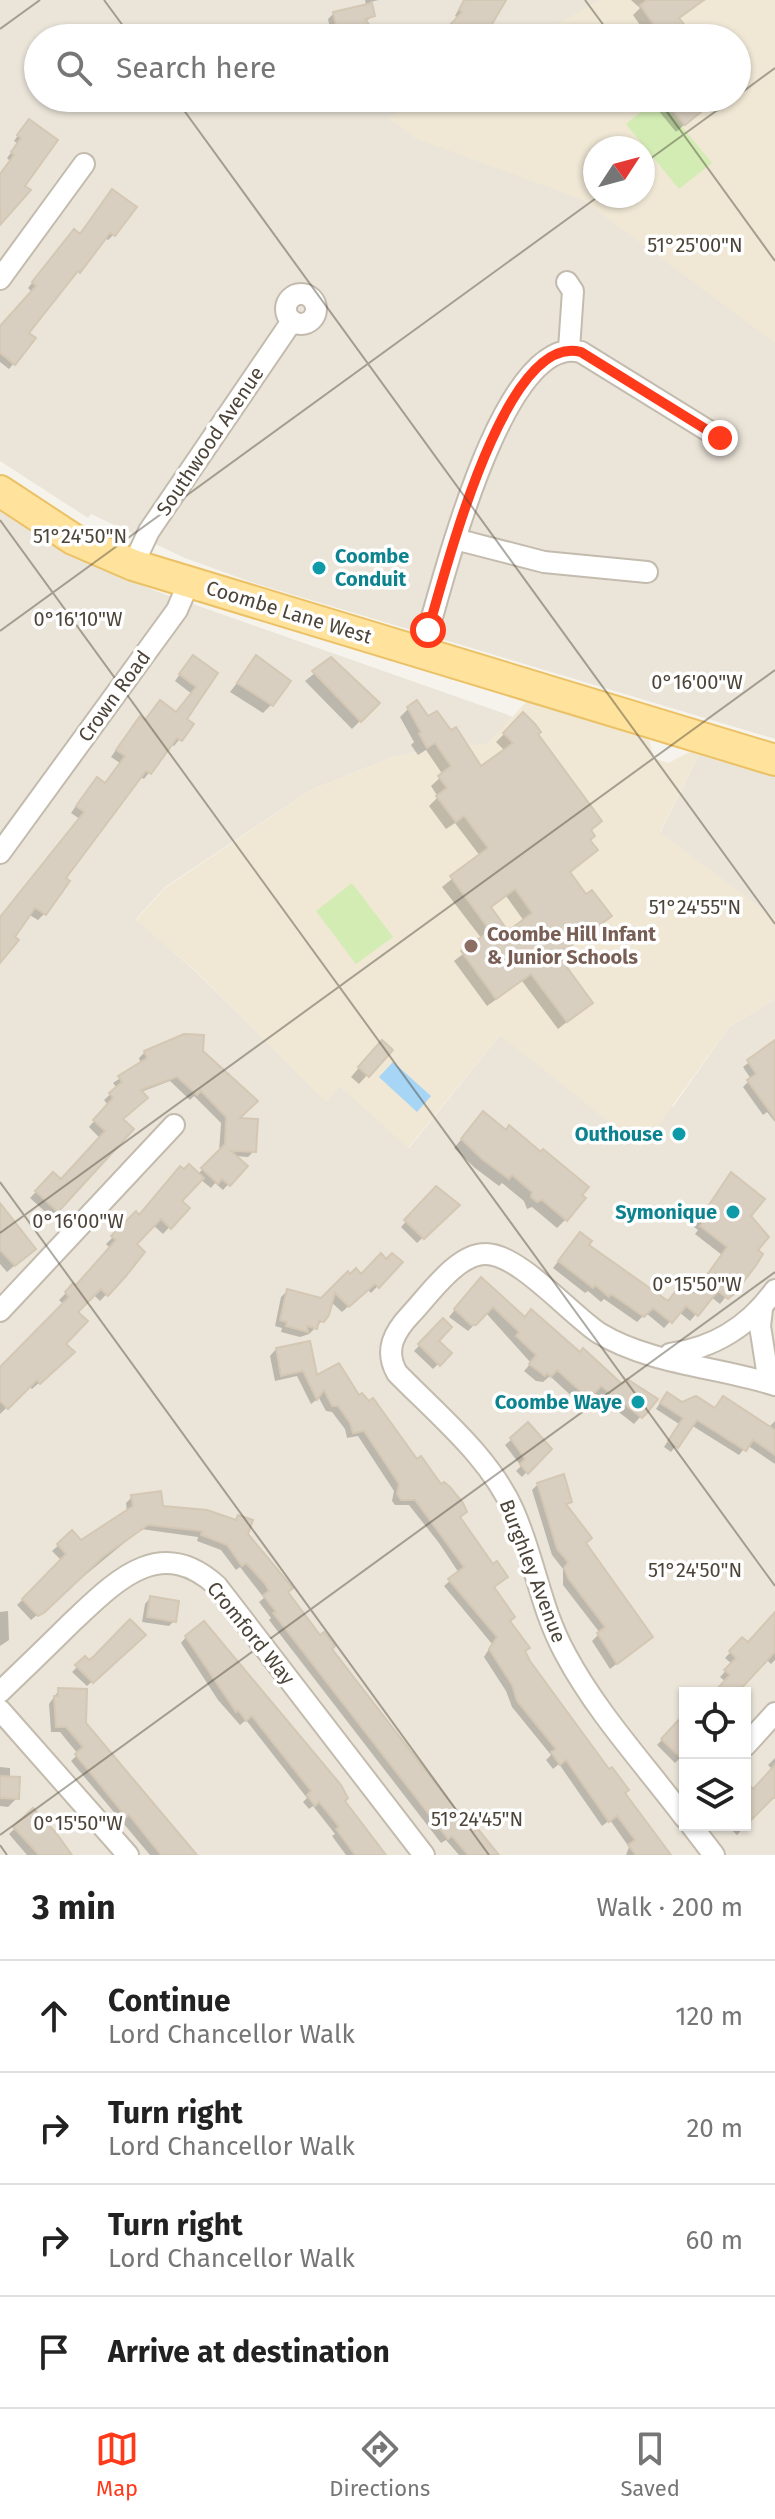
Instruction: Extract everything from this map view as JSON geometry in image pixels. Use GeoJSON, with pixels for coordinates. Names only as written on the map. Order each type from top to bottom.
{"type":"FeatureCollection","features":[{"type":"Feature","properties":{"kind":"main road","name":"Coombe Lane West"},"geometry":{"type":"LineString","coordinates":[[0,491],[73,539],[133,565],[775,760]]}},
{"type":"Feature","properties":{"kind":"street"},"geometry":{"type":"LineString","coordinates":[[0,279],[84,164]]}},
{"type":"Feature","properties":{"kind":"street"},"geometry":{"type":"LineString","coordinates":[[567,282],[573,291],[569,349]]}},
{"type":"Feature","properties":{"kind":"street","name":"Southwood Avenue"},"geometry":{"type":"LineString","coordinates":[[133,565],[149,531],[292,321]]}},
{"type":"Feature","properties":{"kind":"street"},"geometry":{"type":"LineString","coordinates":[[422,652],[479,467],[527,374],[540,362],[569,349],[593,358],[720,438]]}},
{"type":"Feature","properties":{"kind":"street"},"geometry":{"type":"LineString","coordinates":[[455,539],[544,562],[647,572]]}},
{"type":"Feature","properties":{"kind":"street","name":"Crown Road"},"geometry":{"type":"LineString","coordinates":[[0,853],[177,610],[189,582]]}},
{"type":"Feature","properties":{"kind":"street"},"geometry":{"type":"LineString","coordinates":[[2,1305],[174,1125]]}},
{"type":"Feature","properties":{"kind":"street","name":"Burghley Avenue"},"geometry":{"type":"LineString","coordinates":[[659,1356],[599,1332],[499,1256],[471,1256],[431,1292],[396,1332],[390,1347],[391,1362],[485,1465],[501,1488],[514,1512],[543,1609],[567,1657],[679,1808]]}},
{"type":"Feature","properties":{"kind":"street"},"geometry":{"type":"LineString","coordinates":[[659,1356],[716,1341],[762,1309],[775,1290]]}},
{"type":"Feature","properties":{"kind":"street"},"geometry":{"type":"LineString","coordinates":[[659,1356],[772,1384],[760,1326],[762,1309]]}},
{"type":"Feature","properties":{"kind":"street","name":"Cromford Way"},"geometry":{"type":"LineString","coordinates":[[0,1692],[120,1577],[157,1563],[203,1574],[217,1586],[424,1855]]}},
{"type":"Feature","properties":{"kind":"street"},"geometry":{"type":"LineString","coordinates":[[0,1710],[128,1855]]}},
{"type":"Feature","properties":{"kind":"street"},"geometry":{"type":"LineString","coordinates":[[751,1739],[775,1713]]}},
{"type":"Feature","properties":{"kind":"street","name":"Burghley Avenue"},"geometry":{"type":"LineString","coordinates":[[696,1831],[714,1855]]}},
{"type":"Feature","properties":{"kind":"shaded area"},"geometry":{"type":"Polygon","coordinates":[[[0,0],[775,0],[775,739],[251,582],[185,558],[91,514],[88,518],[0,461],[0,0]]]}},
{"type":"Feature","properties":{"kind":"shaded area"},"geometry":{"type":"Polygon","coordinates":[[[600,0],[775,0],[775,343],[594,208],[655,208],[655,136],[583,136],[583,200],[415,138],[389,118],[400,112],[751,112],[751,24],[557,24],[600,0]]]}},
{"type":"Feature","properties":{"kind":"shaded area"},"geometry":{"type":"Polygon","coordinates":[[[0,508],[67,554],[156,591],[514,717],[487,744],[432,749],[393,757],[311,790],[165,887],[136,919],[196,972],[327,1101],[340,1085],[409,1148],[500,1035],[673,1107],[729,1027],[775,999],[775,1855],[0,1855],[0,508]]]}},
{"type":"Feature","properties":{"kind":"shaded area","name":"Coombe Hill Infant & Junior Schools"},"geometry":{"type":"Polygon","coordinates":[[[527,701],[649,740],[654,758],[668,763],[690,752],[699,755],[660,832],[775,919],[775,999],[729,1027],[642,1148],[500,1035],[408,1148],[340,1086],[326,1102],[197,972],[136,920],[165,888],[311,790],[393,757],[432,749],[487,744],[527,701]]]}},
{"type":"Feature","properties":{"kind":"shaded area"},"geometry":{"type":"Polygon","coordinates":[[[699,755],[775,777],[775,919],[660,833],[699,755]]]}},
{"type":"Feature","properties":{"kind":"green space"},"geometry":{"type":"Polygon","coordinates":[[[641,112],[670,112],[712,163],[679,189],[655,160],[655,136],[636,136],[626,124],[641,112]]]}},
{"type":"Feature","properties":{"kind":"green space"},"geometry":{"type":"Polygon","coordinates":[[[352,883],[393,937],[356,964],[316,911],[352,883]]]}},
{"type":"Feature","properties":{"kind":"water"},"geometry":{"type":"Polygon","coordinates":[[[393,1062],[431,1096],[417,1112],[379,1077],[393,1062]]]}},
{"type":"Feature","properties":{"kind":"building"},"geometry":{"type":"Polygon","coordinates":[[[464,0],[506,0],[492,24],[451,24],[462,12],[459,10],[464,0]]]}},
{"type":"Feature","properties":{"kind":"building"},"geometry":{"type":"Polygon","coordinates":[[[647,0],[704,0],[679,18],[684,24],[653,24],[640,5],[647,0]]]}},
{"type":"Feature","properties":{"kind":"building"},"geometry":{"type":"Polygon","coordinates":[[[372,3],[375,16],[365,19],[369,24],[336,24],[333,12],[372,3]]]}},
{"type":"Feature","properties":{"kind":"building"},"geometry":{"type":"Polygon","coordinates":[[[674,112],[701,112],[685,125],[674,112]]]}},
{"type":"Feature","properties":{"kind":"building"},"geometry":{"type":"Polygon","coordinates":[[[29,119],[58,140],[25,186],[31,190],[0,225],[0,174],[14,155],[11,152],[21,138],[17,135],[29,119]]]}},
{"type":"Feature","properties":{"kind":"building"},"geometry":{"type":"Polygon","coordinates":[[[112,189],[137,207],[115,236],[110,233],[29,333],[36,338],[15,365],[0,353],[0,326],[36,286],[32,282],[74,229],[80,234],[112,189]]]}},
{"type":"Feature","properties":{"kind":"building"},"geometry":{"type":"Polygon","coordinates":[[[193,655],[218,673],[187,719],[194,724],[182,741],[177,738],[151,774],[146,771],[66,878],[70,881],[46,915],[35,908],[15,937],[19,940],[0,963],[0,917],[84,812],[76,806],[97,777],[105,783],[125,756],[116,750],[140,716],[145,720],[160,700],[176,712],[196,687],[179,674],[193,655]]]}},
{"type":"Feature","properties":{"kind":"building"},"geometry":{"type":"Polygon","coordinates":[[[256,655],[291,681],[273,706],[237,683],[256,655]]]}},
{"type":"Feature","properties":{"kind":"building"},"geometry":{"type":"Polygon","coordinates":[[[331,657],[380,703],[361,722],[312,671],[331,657]]]}},
{"type":"Feature","properties":{"kind":"building","name":"Coombe Hill Infant & Junior Schools"},"geometry":{"type":"Polygon","coordinates":[[[417,700],[428,716],[437,711],[451,730],[456,727],[481,766],[513,743],[503,733],[523,712],[541,732],[538,734],[602,821],[591,830],[595,836],[590,840],[598,850],[570,872],[586,894],[592,890],[612,916],[558,955],[593,1003],[567,1022],[531,974],[496,999],[461,951],[490,931],[450,876],[488,848],[464,816],[456,822],[436,796],[447,788],[438,776],[451,766],[435,743],[427,748],[407,707],[417,700]],[[515,889],[491,907],[508,931],[532,913],[515,889]]]}},
{"type":"Feature","properties":{"kind":"building"},"geometry":{"type":"Polygon","coordinates":[[[184,1034],[204,1035],[203,1051],[258,1101],[240,1118],[258,1119],[256,1152],[231,1151],[248,1166],[230,1186],[222,1179],[218,1184],[201,1168],[225,1144],[226,1117],[201,1091],[197,1095],[177,1077],[141,1090],[148,1098],[123,1119],[134,1129],[58,1212],[35,1191],[53,1172],[61,1179],[105,1131],[93,1120],[113,1098],[109,1093],[122,1082],[118,1076],[147,1058],[144,1051],[184,1034]]]}},
{"type":"Feature","properties":{"kind":"building"},"geometry":{"type":"Polygon","coordinates":[[[382,1040],[393,1050],[369,1077],[358,1067],[382,1040]]]}},
{"type":"Feature","properties":{"kind":"building"},"geometry":{"type":"Polygon","coordinates":[[[775,1040],[775,1119],[747,1080],[756,1074],[747,1060],[775,1040]]]}},
{"type":"Feature","properties":{"kind":"building"},"geometry":{"type":"Polygon","coordinates":[[[483,1111],[506,1130],[509,1125],[541,1152],[543,1149],[589,1187],[582,1195],[586,1198],[567,1221],[542,1200],[537,1202],[531,1197],[532,1192],[512,1175],[509,1179],[461,1139],[483,1111]]]}},
{"type":"Feature","properties":{"kind":"building"},"geometry":{"type":"Polygon","coordinates":[[[189,1164],[204,1178],[182,1201],[190,1208],[171,1229],[161,1219],[137,1244],[145,1252],[126,1276],[108,1296],[101,1289],[78,1312],[88,1321],[66,1344],[75,1352],[40,1384],[37,1380],[8,1409],[0,1401],[0,1367],[69,1297],[65,1292],[73,1283],[76,1285],[116,1240],[111,1236],[136,1211],[139,1215],[180,1166],[184,1169],[189,1164]]]}},
{"type":"Feature","properties":{"kind":"building"},"geometry":{"type":"Polygon","coordinates":[[[731,1172],[765,1199],[751,1216],[769,1237],[758,1250],[763,1254],[757,1264],[735,1293],[728,1299],[718,1291],[698,1316],[686,1306],[672,1323],[653,1308],[644,1317],[611,1294],[609,1297],[595,1285],[593,1288],[558,1261],[580,1232],[592,1241],[589,1245],[668,1301],[682,1283],[694,1293],[727,1247],[700,1226],[703,1223],[699,1220],[731,1172]]]}},
{"type":"Feature","properties":{"kind":"building"},"geometry":{"type":"Polygon","coordinates":[[[436,1186],[460,1205],[424,1239],[404,1220],[436,1186]]]}},
{"type":"Feature","properties":{"kind":"building"},"geometry":{"type":"Polygon","coordinates":[[[0,1203],[36,1249],[15,1266],[0,1250],[0,1203]]]}},
{"type":"Feature","properties":{"kind":"building"},"geometry":{"type":"Polygon","coordinates":[[[381,1253],[386,1259],[392,1253],[403,1262],[379,1288],[375,1284],[349,1307],[335,1293],[329,1315],[324,1322],[319,1321],[317,1329],[307,1326],[308,1332],[286,1326],[287,1322],[280,1320],[287,1289],[321,1298],[348,1271],[350,1274],[356,1268],[361,1274],[381,1253]]]}},
{"type":"Feature","properties":{"kind":"building"},"geometry":{"type":"Polygon","coordinates":[[[481,1277],[525,1317],[531,1309],[580,1352],[583,1348],[622,1384],[627,1379],[658,1399],[642,1418],[601,1386],[589,1399],[557,1370],[551,1377],[547,1373],[545,1376],[529,1364],[536,1355],[516,1336],[519,1332],[493,1307],[476,1325],[471,1325],[454,1309],[481,1277]]]}},
{"type":"Feature","properties":{"kind":"building"},"geometry":{"type":"Polygon","coordinates":[[[443,1318],[452,1327],[439,1341],[452,1353],[440,1366],[418,1344],[443,1318]]]}},
{"type":"Feature","properties":{"kind":"building"},"geometry":{"type":"Polygon","coordinates":[[[310,1341],[317,1375],[339,1363],[359,1395],[362,1393],[369,1401],[373,1398],[417,1459],[421,1456],[441,1484],[444,1482],[450,1487],[463,1503],[467,1512],[460,1517],[493,1564],[497,1561],[508,1577],[494,1587],[515,1617],[510,1621],[530,1648],[525,1651],[530,1661],[609,1769],[612,1767],[629,1790],[625,1793],[671,1855],[636,1855],[628,1845],[635,1840],[617,1816],[609,1822],[566,1760],[560,1765],[551,1752],[556,1749],[517,1701],[512,1685],[489,1649],[497,1637],[448,1579],[464,1567],[415,1500],[401,1500],[397,1494],[399,1484],[364,1431],[353,1433],[350,1423],[338,1406],[332,1406],[324,1390],[317,1400],[303,1371],[281,1376],[276,1348],[310,1341]]]}},
{"type":"Feature","properties":{"kind":"building"},"geometry":{"type":"Polygon","coordinates":[[[667,1392],[682,1402],[696,1396],[715,1408],[723,1396],[775,1430],[775,1455],[753,1440],[746,1451],[697,1420],[678,1448],[668,1441],[683,1418],[660,1403],[667,1392]]]}},
{"type":"Feature","properties":{"kind":"building"},"geometry":{"type":"Polygon","coordinates":[[[528,1422],[552,1449],[528,1474],[520,1464],[525,1459],[510,1438],[528,1422]]]}},
{"type":"Feature","properties":{"kind":"building"},"geometry":{"type":"Polygon","coordinates":[[[564,1474],[572,1502],[566,1504],[592,1538],[586,1543],[653,1637],[617,1664],[597,1633],[605,1627],[568,1578],[564,1568],[568,1562],[557,1549],[537,1483],[564,1474]]]}},
{"type":"Feature","properties":{"kind":"building"},"geometry":{"type":"Polygon","coordinates":[[[161,1491],[163,1506],[207,1510],[236,1520],[238,1515],[253,1520],[248,1534],[293,1588],[288,1592],[320,1635],[324,1632],[335,1646],[332,1649],[473,1832],[478,1829],[499,1855],[468,1855],[452,1836],[448,1839],[273,1613],[276,1612],[263,1595],[269,1591],[265,1584],[246,1563],[242,1566],[227,1545],[201,1535],[202,1531],[148,1525],[104,1556],[45,1612],[38,1616],[22,1599],[66,1554],[57,1544],[72,1530],[81,1540],[133,1506],[131,1495],[161,1491]]]}},
{"type":"Feature","properties":{"kind":"building"},"geometry":{"type":"Polygon","coordinates":[[[150,1596],[179,1601],[176,1622],[147,1617],[150,1596]]]}},
{"type":"Feature","properties":{"kind":"building"},"geometry":{"type":"Polygon","coordinates":[[[775,1612],[775,1652],[743,1687],[719,1687],[730,1675],[724,1670],[736,1658],[729,1651],[742,1637],[748,1642],[775,1612]]]}},
{"type":"Feature","properties":{"kind":"building"},"geometry":{"type":"Polygon","coordinates":[[[130,1619],[146,1635],[93,1683],[75,1665],[85,1656],[89,1660],[94,1656],[130,1619]]]}},
{"type":"Feature","properties":{"kind":"building"},"geometry":{"type":"Polygon","coordinates":[[[204,1621],[341,1785],[348,1798],[345,1801],[386,1855],[355,1855],[336,1829],[339,1827],[319,1802],[315,1806],[307,1795],[311,1791],[252,1716],[246,1721],[238,1710],[236,1712],[185,1636],[204,1621]]]}},
{"type":"Feature","properties":{"kind":"building"},"geometry":{"type":"Polygon","coordinates":[[[58,1688],[87,1689],[86,1723],[197,1855],[161,1855],[129,1815],[126,1817],[75,1754],[83,1747],[66,1727],[56,1727],[54,1696],[58,1696],[58,1688]]]}},
{"type":"Feature","properties":{"kind":"building"},"geometry":{"type":"Polygon","coordinates":[[[679,1720],[679,1756],[661,1739],[679,1720]]]}},
{"type":"Feature","properties":{"kind":"building"},"geometry":{"type":"Polygon","coordinates":[[[775,1765],[775,1796],[751,1820],[751,1787],[753,1789],[775,1765]]]}},
{"type":"Feature","properties":{"kind":"building"},"geometry":{"type":"Polygon","coordinates":[[[0,1776],[20,1777],[19,1799],[0,1798],[0,1776]]]}},
{"type":"Feature","properties":{"kind":"building"},"geometry":{"type":"Polygon","coordinates":[[[33,1808],[72,1855],[39,1855],[13,1827],[33,1808]]]}},
{"type":"Feature","properties":{"kind":"place","name":"Coombe Conduit"},"geometry":{"type":"Point","coordinates":[319,568]}},
{"type":"Feature","properties":{"kind":"place","name":"Coombe Hill Infant & Junior Schools"},"geometry":{"type":"Point","coordinates":[471,946]}},
{"type":"Feature","properties":{"kind":"place","name":"Outhouse"},"geometry":{"type":"Point","coordinates":[679,1134]}},
{"type":"Feature","properties":{"kind":"place","name":"Symonique"},"geometry":{"type":"Point","coordinates":[733,1212]}},
{"type":"Feature","properties":{"kind":"place","name":"Coombe Waye"},"geometry":{"type":"Point","coordinates":[638,1402]}},
{"type":"Feature","properties":{"kind":"route"},"geometry":{"type":"LineString","coordinates":[[428,630],[479,467],[527,374],[540,362],[569,349],[581,352],[720,438]]}}]}
